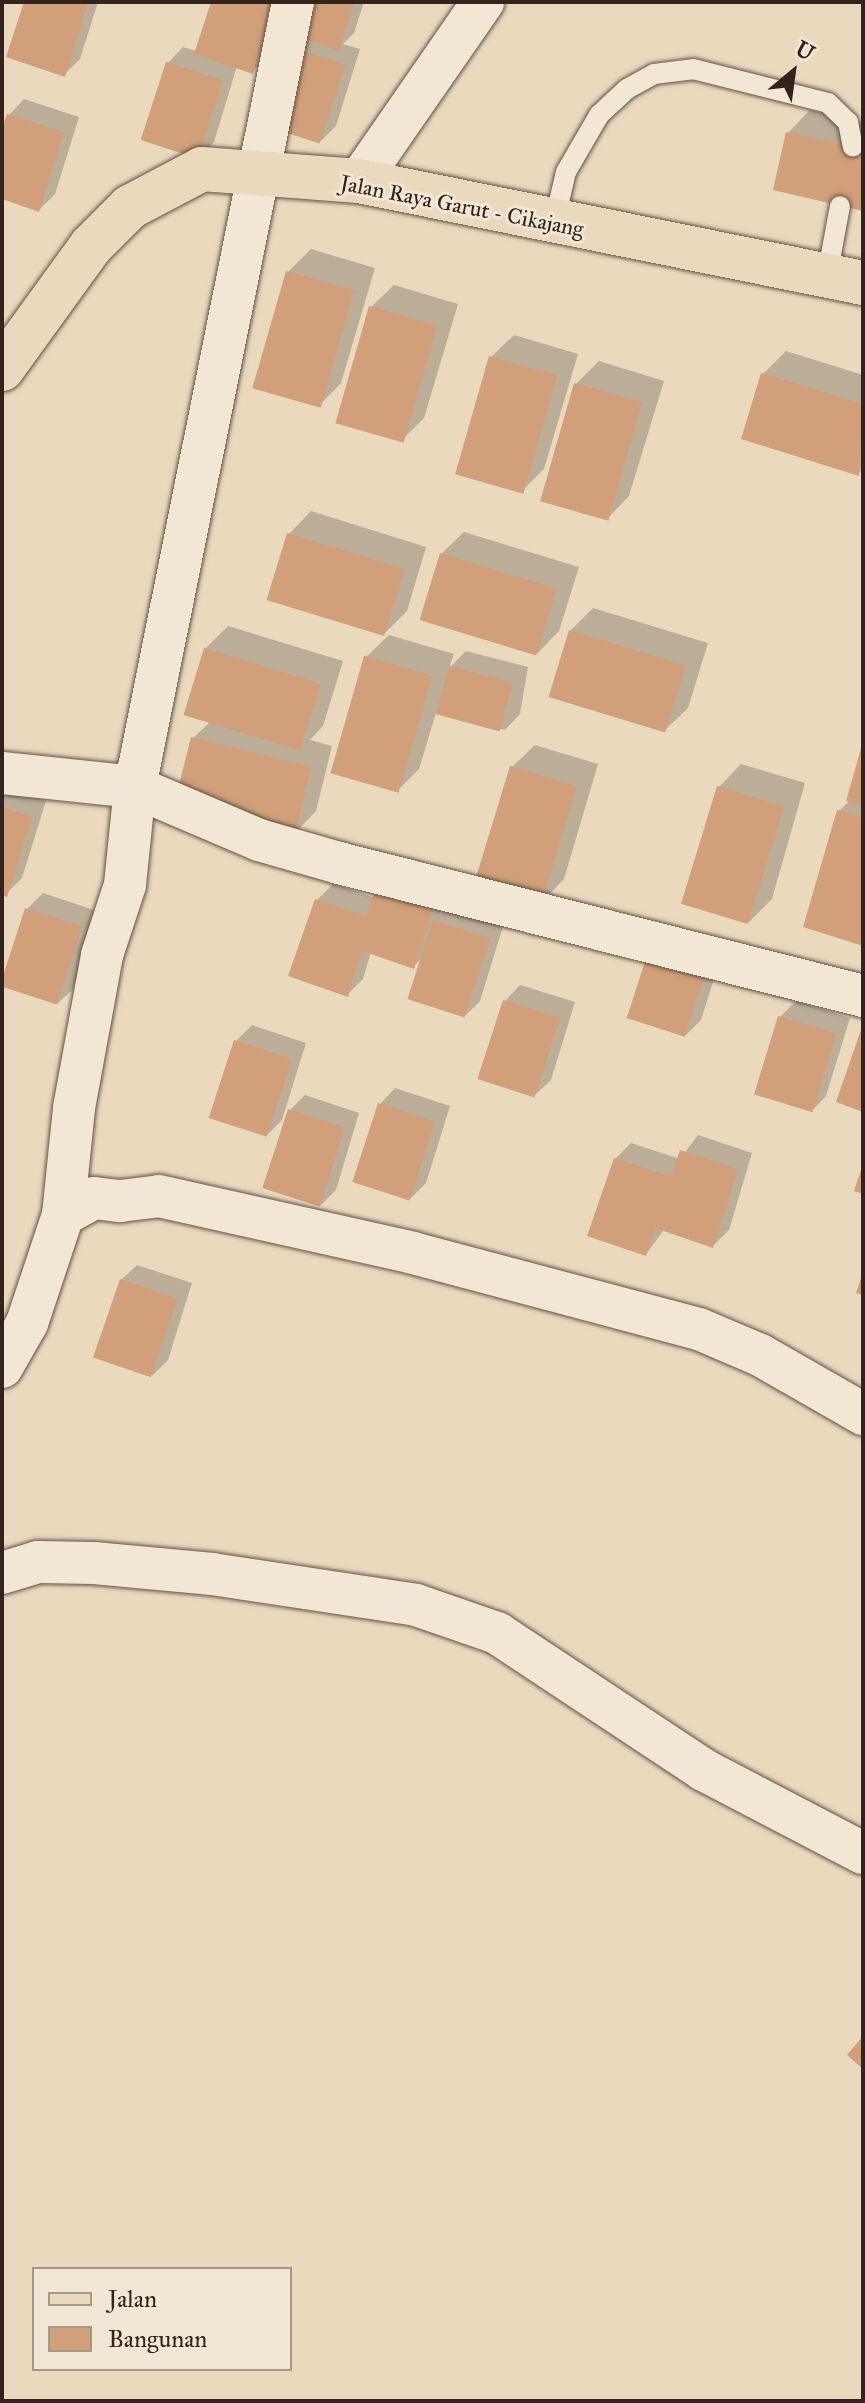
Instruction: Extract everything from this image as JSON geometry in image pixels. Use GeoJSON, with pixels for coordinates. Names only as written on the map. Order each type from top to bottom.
{"type":"FeatureCollection","features":[{"type":"Feature","properties":{"kind":"main road","name":"Jalan Raya Garut - Cikajang"},"geometry":{"type":"LineString","coordinates":[[2,369],[91,246],[130,207],[202,169],[359,181],[845,280]]}},
{"type":"Feature","properties":{"kind":"street"},"geometry":{"type":"LineString","coordinates":[[2,1367],[27,1323],[63,1215],[74,1108],[102,955],[125,885],[135,787],[261,175],[293,2]]}},
{"type":"Feature","properties":{"kind":"street"},"geometry":{"type":"LineString","coordinates":[[359,181],[483,2]]}},
{"type":"Feature","properties":{"kind":"street"},"geometry":{"type":"LineString","coordinates":[[2,773],[135,787],[259,840],[863,996]]}},
{"type":"Feature","properties":{"kind":"street"},"geometry":{"type":"LineString","coordinates":[[63,1215],[94,1198],[175,1197],[413,1253],[699,1329],[760,1355],[863,1414]]}},
{"type":"Feature","properties":{"kind":"street"},"geometry":{"type":"LineString","coordinates":[[2,1573],[38,1562],[94,1563],[212,1574],[416,1605],[497,1633],[704,1770],[863,1853]]}},
{"type":"Feature","properties":{"kind":"lane"},"geometry":{"type":"LineString","coordinates":[[554,223],[566,172],[599,115],[627,89],[654,74],[693,69],[828,103],[848,122],[853,147]]}},
{"type":"Feature","properties":{"kind":"lane"},"geometry":{"type":"LineString","coordinates":[[840,206],[845,280]]}},
{"type":"Feature","properties":{"kind":"building"},"geometry":{"type":"Polygon","coordinates":[[[24,2],[88,2],[65,77],[6,57],[24,2]]]}},
{"type":"Feature","properties":{"kind":"building"},"geometry":{"type":"Polygon","coordinates":[[[211,2],[275,2],[253,74],[194,54],[211,2]]]}},
{"type":"Feature","properties":{"kind":"building"},"geometry":{"type":"Polygon","coordinates":[[[289,2],[354,2],[339,51],[280,31],[289,2]]]}},
{"type":"Feature","properties":{"kind":"building"},"geometry":{"type":"Polygon","coordinates":[[[288,46],[345,65],[319,143],[262,125],[288,46]]]}},
{"type":"Feature","properties":{"kind":"building"},"geometry":{"type":"Polygon","coordinates":[[[166,62],[223,81],[198,159],[141,140],[166,62]]]}},
{"type":"Feature","properties":{"kind":"building"},"geometry":{"type":"Polygon","coordinates":[[[7,114],[64,132],[39,212],[2,199],[2,128],[7,114]]]}},
{"type":"Feature","properties":{"kind":"building"},"geometry":{"type":"Polygon","coordinates":[[[786,132],[863,149],[863,211],[773,190],[786,132]]]}},
{"type":"Feature","properties":{"kind":"building"},"geometry":{"type":"Polygon","coordinates":[[[286,271],[354,291],[321,408],[252,388],[286,271]]]}},
{"type":"Feature","properties":{"kind":"building"},"geometry":{"type":"Polygon","coordinates":[[[369,306],[437,326],[404,443],[335,423],[369,306]]]}},
{"type":"Feature","properties":{"kind":"building"},"geometry":{"type":"Polygon","coordinates":[[[489,356],[557,376],[523,494],[455,474],[489,356]]]}},
{"type":"Feature","properties":{"kind":"building"},"geometry":{"type":"Polygon","coordinates":[[[761,373],[863,404],[859,476],[741,439],[761,373]]]}},
{"type":"Feature","properties":{"kind":"building"},"geometry":{"type":"Polygon","coordinates":[[[574,383],[642,403],[608,521],[540,501],[574,383]]]}},
{"type":"Feature","properties":{"kind":"building"},"geometry":{"type":"Polygon","coordinates":[[[287,533],[405,569],[384,636],[267,600],[287,533]]]}},
{"type":"Feature","properties":{"kind":"building"},"geometry":{"type":"Polygon","coordinates":[[[440,553],[557,589],[536,656],[420,620],[440,553]]]}},
{"type":"Feature","properties":{"kind":"building"},"geometry":{"type":"Polygon","coordinates":[[[569,630],[686,666],[665,733],[549,697],[569,630]]]}},
{"type":"Feature","properties":{"kind":"building"},"geometry":{"type":"Polygon","coordinates":[[[204,648],[321,684],[300,751],[184,715],[204,648]]]}},
{"type":"Feature","properties":{"kind":"building"},"geometry":{"type":"Polygon","coordinates":[[[364,656],[432,676],[399,793],[330,773],[364,656]]]}},
{"type":"Feature","properties":{"kind":"building"},"geometry":{"type":"Polygon","coordinates":[[[449,666],[513,683],[500,731],[436,714],[449,666]]]}},
{"type":"Feature","properties":{"kind":"building"},"geometry":{"type":"Polygon","coordinates":[[[191,737],[311,767],[294,835],[174,805],[191,737]]]}},
{"type":"Feature","properties":{"kind":"building"},"geometry":{"type":"Polygon","coordinates":[[[863,745],[863,806],[846,801],[863,745]]]}},
{"type":"Feature","properties":{"kind":"building"},"geometry":{"type":"Polygon","coordinates":[[[510,766],[577,786],[541,904],[474,884],[510,766]]]}},
{"type":"Feature","properties":{"kind":"building"},"geometry":{"type":"Polygon","coordinates":[[[717,786],[784,806],[748,924],[681,904],[717,786]]]}},
{"type":"Feature","properties":{"kind":"building"},"geometry":{"type":"Polygon","coordinates":[[[2,807],[32,817],[7,897],[2,895],[2,807]]]}},
{"type":"Feature","properties":{"kind":"building"},"geometry":{"type":"Polygon","coordinates":[[[837,810],[863,817],[863,946],[803,927],[837,810]]]}},
{"type":"Feature","properties":{"kind":"building"},"geometry":{"type":"Polygon","coordinates":[[[382,871],[439,890],[414,969],[362,951],[348,997],[288,976],[315,899],[366,916],[382,871]]]}},
{"type":"Feature","properties":{"kind":"building"},"geometry":{"type":"Polygon","coordinates":[[[25,908],[82,927],[57,1005],[2,987],[25,908]]]}},
{"type":"Feature","properties":{"kind":"building"},"geometry":{"type":"Polygon","coordinates":[[[433,920],[490,939],[464,1017],[407,999],[433,920]]]}},
{"type":"Feature","properties":{"kind":"building"},"geometry":{"type":"Polygon","coordinates":[[[652,940],[710,959],[685,1037],[627,1018],[652,940]]]}},
{"type":"Feature","properties":{"kind":"building"},"geometry":{"type":"Polygon","coordinates":[[[503,1000],[560,1019],[534,1097],[477,1079],[503,1000]]]}},
{"type":"Feature","properties":{"kind":"building"},"geometry":{"type":"Polygon","coordinates":[[[778,1016],[836,1034],[812,1112],[754,1094],[778,1016]]]}},
{"type":"Feature","properties":{"kind":"building"},"geometry":{"type":"Polygon","coordinates":[[[863,1024],[863,1112],[836,1102],[863,1024]]]}},
{"type":"Feature","properties":{"kind":"building"},"geometry":{"type":"Polygon","coordinates":[[[234,1040],[292,1059],[267,1137],[209,1118],[234,1040]]]}},
{"type":"Feature","properties":{"kind":"building"},"geometry":{"type":"Polygon","coordinates":[[[378,1103],[435,1122],[409,1200],[352,1182],[378,1103]]]}},
{"type":"Feature","properties":{"kind":"building"},"geometry":{"type":"Polygon","coordinates":[[[288,1109],[345,1128],[319,1206],[262,1188],[288,1109]]]}},
{"type":"Feature","properties":{"kind":"building"},"geometry":{"type":"Polygon","coordinates":[[[680,1150],[738,1169],[713,1248],[655,1228],[646,1256],[587,1236],[614,1158],[671,1177],[680,1150]]]}},
{"type":"Feature","properties":{"kind":"building"},"geometry":{"type":"Polygon","coordinates":[[[863,1167],[863,1194],[854,1191],[863,1167]]]}},
{"type":"Feature","properties":{"kind":"building"},"geometry":{"type":"Polygon","coordinates":[[[863,1275],[863,1295],[856,1293],[863,1275]]]}},
{"type":"Feature","properties":{"kind":"building"},"geometry":{"type":"Polygon","coordinates":[[[120,1279],[178,1299],[151,1377],[93,1357],[120,1279]]]}},
{"type":"Feature","properties":{"kind":"building"},"geometry":{"type":"Polygon","coordinates":[[[863,2036],[863,2069],[847,2055],[863,2036]]]}}]}
